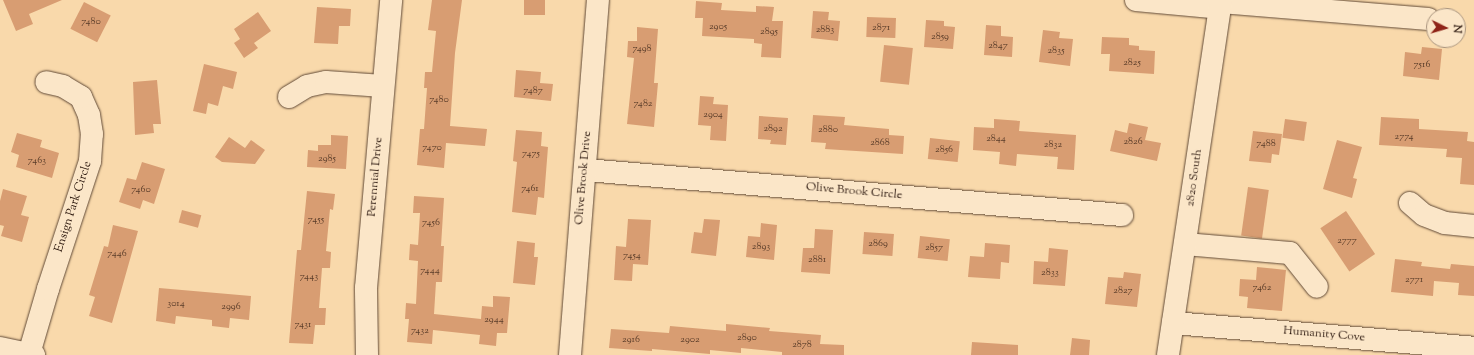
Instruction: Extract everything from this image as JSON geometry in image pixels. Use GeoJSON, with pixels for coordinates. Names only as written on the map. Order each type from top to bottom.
{"type":"FeatureCollection","features":[{"type":"Feature","properties":{"kind":"street","name":"Perennial Drive"},"geometry":{"type":"LineString","coordinates":[[367,355],[366,288],[390,0]]}},
{"type":"Feature","properties":{"kind":"street","name":"Olive Brook Drive"},"geometry":{"type":"LineString","coordinates":[[570,355],[586,170],[598,0]]}},
{"type":"Feature","properties":{"kind":"street"},"geometry":{"type":"LineString","coordinates":[[1136,0],[1221,3],[1426,19]]}},
{"type":"Feature","properties":{"kind":"street","name":"2820 South"},"geometry":{"type":"LineString","coordinates":[[1168,355],[1221,3]]}},
{"type":"Feature","properties":{"kind":"street","name":"Ensign Park Circle"},"geometry":{"type":"LineString","coordinates":[[32,355],[48,289],[90,161],[92,134],[89,115],[81,97],[63,86],[46,82]]}},
{"type":"Feature","properties":{"kind":"street"},"geometry":{"type":"LineString","coordinates":[[289,97],[307,86],[326,82],[383,86]]}},
{"type":"Feature","properties":{"kind":"street","name":"Olive Brook Circle"},"geometry":{"type":"LineString","coordinates":[[586,170],[1122,215]]}},
{"type":"Feature","properties":{"kind":"street"},"geometry":{"type":"LineString","coordinates":[[1410,203],[1424,215],[1445,223],[1474,226]]}},
{"type":"Feature","properties":{"kind":"street"},"geometry":{"type":"LineString","coordinates":[[1185,244],[1290,253],[1317,287]]}},
{"type":"Feature","properties":{"kind":"street","name":"Humanity Cove"},"geometry":{"type":"LineString","coordinates":[[1174,323],[1474,348]]}},
{"type":"Feature","properties":{"kind":"street"},"geometry":{"type":"LineString","coordinates":[[0,348],[32,355]]}},
{"type":"Feature","properties":{"kind":"building"},"geometry":{"type":"Polygon","coordinates":[[[3,0],[62,0],[29,14],[33,24],[16,31],[3,0]]]}},
{"type":"Feature","properties":{"kind":"building"},"geometry":{"type":"Polygon","coordinates":[[[432,0],[462,0],[455,53],[450,126],[487,129],[485,146],[446,143],[444,168],[417,165],[420,129],[424,129],[427,88],[424,88],[425,72],[432,72],[436,31],[428,30],[432,0]]]}},
{"type":"Feature","properties":{"kind":"building"},"geometry":{"type":"Polygon","coordinates":[[[524,0],[545,0],[545,15],[524,15],[524,0]]]}},
{"type":"Feature","properties":{"kind":"building"},"geometry":{"type":"Polygon","coordinates":[[[696,1],[722,3],[721,10],[756,12],[756,6],[774,7],[772,21],[783,21],[781,58],[761,57],[762,44],[754,43],[754,39],[702,36],[703,18],[695,18],[696,1]]]}},
{"type":"Feature","properties":{"kind":"building"},"geometry":{"type":"Polygon","coordinates":[[[84,2],[111,16],[97,42],[70,29],[84,2]]]}},
{"type":"Feature","properties":{"kind":"building"},"geometry":{"type":"Polygon","coordinates":[[[317,7],[351,9],[350,26],[339,26],[338,44],[314,43],[317,7]]]}},
{"type":"Feature","properties":{"kind":"building"},"geometry":{"type":"Polygon","coordinates":[[[813,11],[829,12],[828,20],[840,21],[838,41],[811,38],[813,11]]]}},
{"type":"Feature","properties":{"kind":"building"},"geometry":{"type":"Polygon","coordinates":[[[258,12],[271,31],[254,43],[258,48],[244,58],[234,43],[240,39],[234,29],[258,12]]]}},
{"type":"Feature","properties":{"kind":"building"},"geometry":{"type":"Polygon","coordinates":[[[867,17],[896,18],[895,38],[866,37],[867,17]]]}},
{"type":"Feature","properties":{"kind":"building"},"geometry":{"type":"Polygon","coordinates":[[[926,20],[944,21],[944,26],[955,27],[953,49],[924,47],[926,20]]]}},
{"type":"Feature","properties":{"kind":"building"},"geometry":{"type":"Polygon","coordinates":[[[986,25],[1001,26],[1001,36],[1013,37],[1012,57],[984,55],[986,25]]]}},
{"type":"Feature","properties":{"kind":"building"},"geometry":{"type":"Polygon","coordinates":[[[637,27],[658,29],[654,83],[658,83],[654,127],[627,124],[634,58],[627,57],[628,41],[637,41],[637,27]]]}},
{"type":"Feature","properties":{"kind":"building"},"geometry":{"type":"Polygon","coordinates":[[[1043,30],[1060,32],[1059,38],[1073,39],[1070,66],[1039,62],[1043,30]]]}},
{"type":"Feature","properties":{"kind":"building"},"geometry":{"type":"Polygon","coordinates":[[[1102,37],[1129,38],[1129,45],[1139,46],[1139,50],[1155,51],[1154,74],[1109,71],[1110,54],[1101,54],[1102,37]]]}},
{"type":"Feature","properties":{"kind":"building"},"geometry":{"type":"Polygon","coordinates":[[[884,45],[913,48],[909,85],[880,82],[884,45]]]}},
{"type":"Feature","properties":{"kind":"building"},"geometry":{"type":"Polygon","coordinates":[[[1422,47],[1442,49],[1439,80],[1403,76],[1405,52],[1421,54],[1422,47]]]}},
{"type":"Feature","properties":{"kind":"building"},"geometry":{"type":"Polygon","coordinates":[[[204,64],[237,72],[233,89],[223,86],[218,106],[208,103],[206,114],[193,111],[204,64]]]}},
{"type":"Feature","properties":{"kind":"building"},"geometry":{"type":"Polygon","coordinates":[[[516,70],[541,72],[540,83],[553,84],[551,101],[514,97],[516,70]]]}},
{"type":"Feature","properties":{"kind":"building"},"geometry":{"type":"Polygon","coordinates":[[[157,80],[161,124],[153,124],[154,133],[135,135],[133,82],[157,80]]]}},
{"type":"Feature","properties":{"kind":"building"},"geometry":{"type":"Polygon","coordinates":[[[700,96],[714,97],[713,104],[728,105],[726,141],[710,140],[711,126],[698,125],[700,96]]]}},
{"type":"Feature","properties":{"kind":"building"},"geometry":{"type":"Polygon","coordinates":[[[813,115],[845,117],[844,125],[889,129],[889,135],[904,136],[903,154],[825,149],[826,143],[811,142],[813,115]]]}},
{"type":"Feature","properties":{"kind":"building"},"geometry":{"type":"Polygon","coordinates":[[[759,116],[788,118],[786,145],[770,144],[771,140],[758,139],[759,116]]]}},
{"type":"Feature","properties":{"kind":"building"},"geometry":{"type":"Polygon","coordinates":[[[1381,117],[1419,119],[1419,129],[1468,132],[1467,141],[1474,142],[1474,185],[1460,184],[1462,158],[1446,157],[1447,149],[1379,145],[1381,117]]]}},
{"type":"Feature","properties":{"kind":"building"},"geometry":{"type":"Polygon","coordinates":[[[994,119],[1020,121],[1019,131],[1076,135],[1074,170],[1057,169],[1058,157],[1017,154],[1016,166],[999,164],[1000,152],[973,150],[974,127],[994,128],[994,119]]]}},
{"type":"Feature","properties":{"kind":"building"},"geometry":{"type":"Polygon","coordinates":[[[1285,119],[1307,122],[1304,141],[1282,138],[1285,119]]]}},
{"type":"Feature","properties":{"kind":"building"},"geometry":{"type":"Polygon","coordinates":[[[1129,123],[1148,127],[1145,140],[1161,143],[1157,161],[1110,151],[1115,130],[1127,133],[1129,123]]]}},
{"type":"Feature","properties":{"kind":"building"},"geometry":{"type":"Polygon","coordinates":[[[516,130],[542,132],[541,146],[548,147],[544,198],[538,197],[536,215],[512,212],[517,162],[513,161],[516,130]]]}},
{"type":"Feature","properties":{"kind":"building"},"geometry":{"type":"Polygon","coordinates":[[[1253,131],[1282,134],[1279,155],[1272,154],[1271,163],[1249,161],[1253,131]]]}},
{"type":"Feature","properties":{"kind":"building"},"geometry":{"type":"Polygon","coordinates":[[[17,133],[42,140],[40,147],[59,153],[52,178],[16,167],[19,155],[11,152],[17,133]]]}},
{"type":"Feature","properties":{"kind":"building"},"geometry":{"type":"Polygon","coordinates":[[[331,135],[348,136],[346,169],[307,167],[308,150],[318,151],[318,145],[331,145],[331,135]]]}},
{"type":"Feature","properties":{"kind":"building"},"geometry":{"type":"Polygon","coordinates":[[[229,137],[245,148],[251,140],[265,150],[255,164],[222,162],[215,157],[229,137]]]}},
{"type":"Feature","properties":{"kind":"building"},"geometry":{"type":"Polygon","coordinates":[[[930,138],[960,141],[958,162],[928,159],[930,138]]]}},
{"type":"Feature","properties":{"kind":"building"},"geometry":{"type":"Polygon","coordinates":[[[1337,140],[1362,147],[1353,178],[1357,179],[1352,198],[1323,189],[1337,140]]]}},
{"type":"Feature","properties":{"kind":"building"},"geometry":{"type":"Polygon","coordinates":[[[142,162],[165,169],[154,204],[143,200],[140,209],[119,202],[127,178],[136,180],[142,162]]]}},
{"type":"Feature","properties":{"kind":"building"},"geometry":{"type":"Polygon","coordinates":[[[1248,187],[1269,190],[1262,238],[1241,236],[1248,187]]]}},
{"type":"Feature","properties":{"kind":"building"},"geometry":{"type":"Polygon","coordinates":[[[3,189],[27,196],[21,215],[29,217],[22,242],[1,236],[4,226],[0,225],[0,201],[3,189]]]}},
{"type":"Feature","properties":{"kind":"building"},"geometry":{"type":"Polygon","coordinates":[[[307,191],[335,194],[333,210],[330,209],[326,251],[331,252],[330,268],[322,268],[319,308],[326,308],[325,325],[315,325],[313,344],[289,343],[297,250],[301,250],[307,191]]]}},
{"type":"Feature","properties":{"kind":"building"},"geometry":{"type":"Polygon","coordinates":[[[414,196],[444,198],[441,246],[444,246],[442,282],[436,282],[434,314],[481,319],[482,306],[493,307],[493,296],[510,297],[507,333],[497,333],[496,346],[479,344],[480,335],[433,330],[432,344],[407,342],[409,319],[405,319],[406,303],[416,304],[418,261],[409,260],[410,244],[418,245],[420,213],[413,213],[414,196]]]}},
{"type":"Feature","properties":{"kind":"building"},"geometry":{"type":"Polygon","coordinates":[[[182,210],[201,215],[198,228],[179,223],[182,210]]]}},
{"type":"Feature","properties":{"kind":"building"},"geometry":{"type":"Polygon","coordinates":[[[1346,211],[1375,254],[1349,271],[1320,228],[1346,211]]]}},
{"type":"Feature","properties":{"kind":"building"},"geometry":{"type":"Polygon","coordinates":[[[628,219],[651,220],[648,265],[633,264],[632,281],[614,280],[616,246],[626,247],[628,219]]]}},
{"type":"Feature","properties":{"kind":"building"},"geometry":{"type":"Polygon","coordinates":[[[704,219],[720,220],[716,256],[691,253],[694,232],[702,233],[704,219]]]}},
{"type":"Feature","properties":{"kind":"building"},"geometry":{"type":"Polygon","coordinates":[[[761,223],[777,225],[774,260],[746,257],[748,236],[760,237],[761,223]]]}},
{"type":"Feature","properties":{"kind":"building"},"geometry":{"type":"Polygon","coordinates":[[[113,225],[138,231],[112,323],[89,316],[95,297],[89,295],[104,246],[108,247],[113,225]]]}},
{"type":"Feature","properties":{"kind":"building"},"geometry":{"type":"Polygon","coordinates":[[[815,229],[833,230],[830,274],[801,272],[803,248],[814,248],[815,229]]]}},
{"type":"Feature","properties":{"kind":"building"},"geometry":{"type":"Polygon","coordinates":[[[864,232],[894,234],[892,256],[862,254],[864,232]]]}},
{"type":"Feature","properties":{"kind":"building"},"geometry":{"type":"Polygon","coordinates":[[[920,236],[950,239],[948,261],[918,258],[920,236]]]}},
{"type":"Feature","properties":{"kind":"building"},"geometry":{"type":"Polygon","coordinates":[[[517,241],[535,243],[534,257],[538,257],[535,285],[513,283],[517,241]]]}},
{"type":"Feature","properties":{"kind":"building"},"geometry":{"type":"Polygon","coordinates":[[[985,243],[1010,245],[1009,263],[1001,262],[1000,279],[968,277],[970,256],[984,257],[985,243]]]}},
{"type":"Feature","properties":{"kind":"building"},"geometry":{"type":"Polygon","coordinates":[[[1049,248],[1068,250],[1065,286],[1033,284],[1034,261],[1048,262],[1049,248]]]}},
{"type":"Feature","properties":{"kind":"building"},"geometry":{"type":"Polygon","coordinates":[[[1395,259],[1422,262],[1421,266],[1450,269],[1451,264],[1474,266],[1474,296],[1458,295],[1459,283],[1434,281],[1433,296],[1391,292],[1395,259]]]}},
{"type":"Feature","properties":{"kind":"building"},"geometry":{"type":"Polygon","coordinates":[[[1257,267],[1286,270],[1282,311],[1247,308],[1248,297],[1239,296],[1240,279],[1256,280],[1257,267]]]}},
{"type":"Feature","properties":{"kind":"building"},"geometry":{"type":"Polygon","coordinates":[[[1124,272],[1141,274],[1137,307],[1105,304],[1108,277],[1123,278],[1124,272]]]}},
{"type":"Feature","properties":{"kind":"building"},"geometry":{"type":"Polygon","coordinates":[[[159,288],[251,296],[249,320],[230,318],[229,328],[212,326],[212,320],[176,316],[175,324],[156,321],[159,288]]]}},
{"type":"Feature","properties":{"kind":"building"},"geometry":{"type":"Polygon","coordinates":[[[726,324],[770,328],[769,331],[821,335],[820,344],[844,345],[844,355],[782,355],[782,352],[741,348],[741,353],[710,350],[710,354],[652,349],[652,351],[609,348],[611,329],[669,333],[670,326],[726,331],[726,324]]]}},
{"type":"Feature","properties":{"kind":"building"},"geometry":{"type":"Polygon","coordinates":[[[1072,338],[1090,340],[1089,355],[1070,355],[1072,338]]]}},
{"type":"Feature","properties":{"kind":"building"},"geometry":{"type":"Polygon","coordinates":[[[972,342],[1018,345],[1018,355],[971,355],[972,342]]]}}]}
